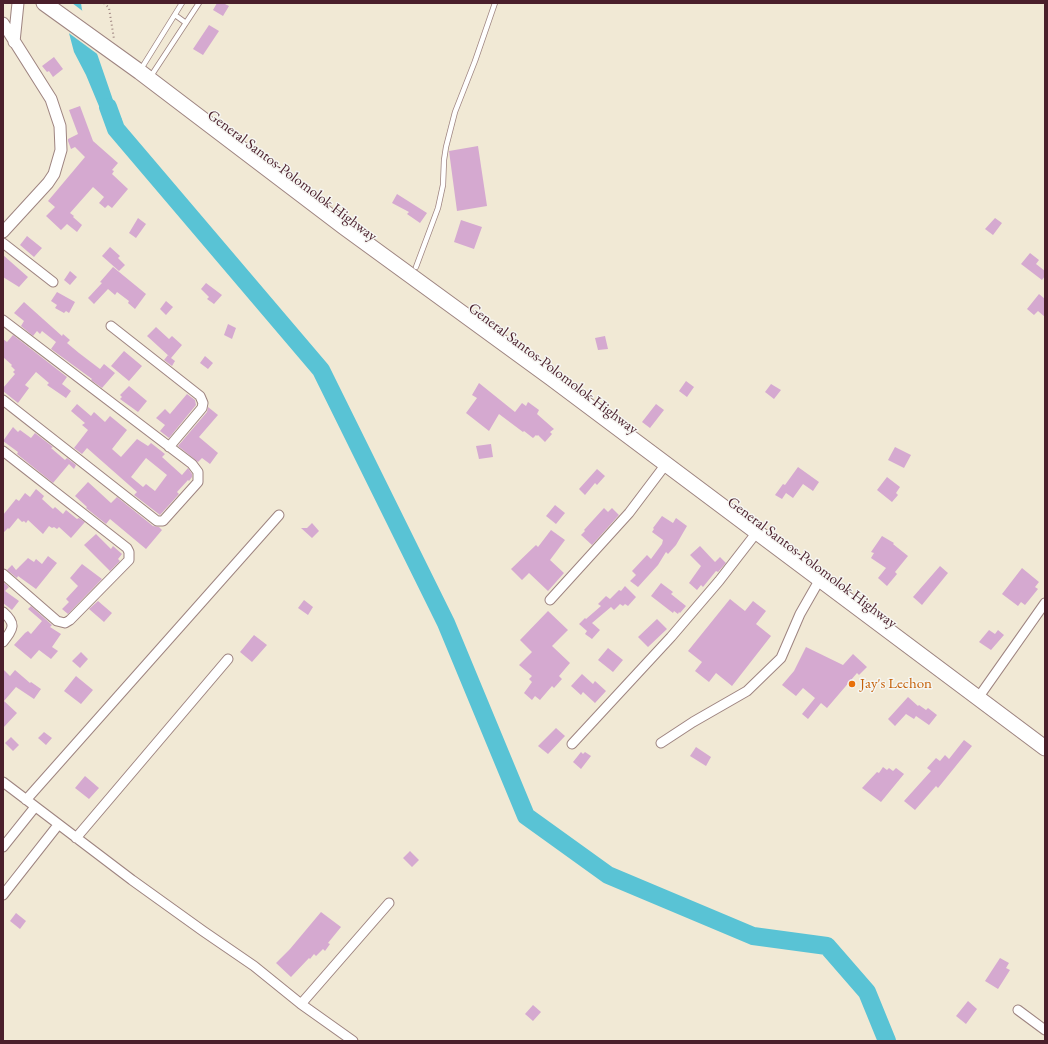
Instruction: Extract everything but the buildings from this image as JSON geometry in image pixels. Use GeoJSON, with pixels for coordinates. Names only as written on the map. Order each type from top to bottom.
{"type":"FeatureCollection","features":[{"type":"Feature","properties":{"kind":"highway"},"geometry":{"type":"LineString","coordinates":[[51,4],[112,46],[344,227],[557,382],[820,579],[980,694],[1045,748]]}},
{"type":"Feature","properties":{"kind":"highway","name":"General Santos-Polomolok Highway"},"geometry":{"type":"LineString","coordinates":[[146,73],[416,267],[692,472],[980,694],[1045,737]]}},
{"type":"Feature","properties":{"kind":"street"},"geometry":{"type":"LineString","coordinates":[[14,42],[18,3]]}},
{"type":"Feature","properties":{"kind":"street"},"geometry":{"type":"LineString","coordinates":[[3,23],[51,99],[60,126],[61,150],[54,174],[48,183],[3,232]]}},
{"type":"Feature","properties":{"kind":"street"},"geometry":{"type":"LineString","coordinates":[[3,243],[53,282]]}},
{"type":"Feature","properties":{"kind":"street"},"geometry":{"type":"LineString","coordinates":[[3,320],[192,464],[198,472],[198,480],[188,494],[163,521],[157,521],[3,400]]}},
{"type":"Feature","properties":{"kind":"street"},"geometry":{"type":"LineString","coordinates":[[111,326],[200,396],[202,400],[202,408],[169,447]]}},
{"type":"Feature","properties":{"kind":"street"},"geometry":{"type":"LineString","coordinates":[[3,451],[127,548],[129,557],[129,560],[70,620],[65,623],[57,621],[3,574]]}},
{"type":"Feature","properties":{"kind":"street"},"geometry":{"type":"LineString","coordinates":[[550,600],[629,512],[666,464]]}},
{"type":"Feature","properties":{"kind":"street"},"geometry":{"type":"LineString","coordinates":[[26,800],[279,515]]}},
{"type":"Feature","properties":{"kind":"street"},"geometry":{"type":"LineString","coordinates":[[572,744],[676,632],[719,582],[757,532]]}},
{"type":"Feature","properties":{"kind":"street"},"geometry":{"type":"LineString","coordinates":[[662,743],[693,722],[746,691],[781,658],[800,614],[820,579]]}},
{"type":"Feature","properties":{"kind":"street"},"geometry":{"type":"LineString","coordinates":[[980,694],[1045,602]]}},
{"type":"Feature","properties":{"kind":"street"},"geometry":{"type":"LineString","coordinates":[[3,612],[10,618],[12,626],[10,633],[3,642]]}},
{"type":"Feature","properties":{"kind":"street"},"geometry":{"type":"LineString","coordinates":[[76,838],[228,659]]}},
{"type":"Feature","properties":{"kind":"street"},"geometry":{"type":"LineString","coordinates":[[3,782],[183,918],[254,966],[301,1004],[353,1041]]}},
{"type":"Feature","properties":{"kind":"street"},"geometry":{"type":"LineString","coordinates":[[3,847],[35,807]]}},
{"type":"Feature","properties":{"kind":"street"},"geometry":{"type":"LineString","coordinates":[[3,895],[58,824]]}},
{"type":"Feature","properties":{"kind":"street"},"geometry":{"type":"LineString","coordinates":[[301,1004],[388,903]]}},
{"type":"Feature","properties":{"kind":"street"},"geometry":{"type":"LineString","coordinates":[[1018,1010],[1045,1030]]}},
{"type":"Feature","properties":{"kind":"lane"},"geometry":{"type":"LineString","coordinates":[[146,73],[186,23],[199,3]]}},
{"type":"Feature","properties":{"kind":"lane"},"geometry":{"type":"LineString","coordinates":[[416,267],[438,208],[443,185],[444,160],[448,136],[455,112],[495,3]]}},
{"type":"Feature","properties":{"kind":"lane"},"geometry":{"type":"LineString","coordinates":[[146,73],[180,4]]}},
{"type":"Feature","properties":{"kind":"lane"},"geometry":{"type":"LineString","coordinates":[[175,15],[186,23]]}},
{"type":"Feature","properties":{"kind":"path"},"geometry":{"type":"LineString","coordinates":[[104,3],[109,8],[111,16],[112,46]]}},
{"type":"Feature","properties":{"kind":"water"},"geometry":{"type":"Polygon","coordinates":[[[61,3],[81,3],[82,10],[113,100],[122,120],[116,129],[106,123],[86,75],[74,52],[61,3]]]}},
{"type":"Feature","properties":{"kind":"pier"},"geometry":{"type":"Polygon","coordinates":[[[59,3],[72,3],[84,12],[100,56],[66,31],[59,3]]]}},
{"type":"Feature","properties":{"kind":"waterway"},"geometry":{"type":"LineString","coordinates":[[108,107],[116,129],[321,370],[446,623],[526,816],[608,875],[753,936],[827,946],[867,992],[887,1041]]}},
{"type":"Feature","properties":{"kind":"place","name":"Jay's Lechon"},"geometry":{"type":"Point","coordinates":[852,684]}}]}
